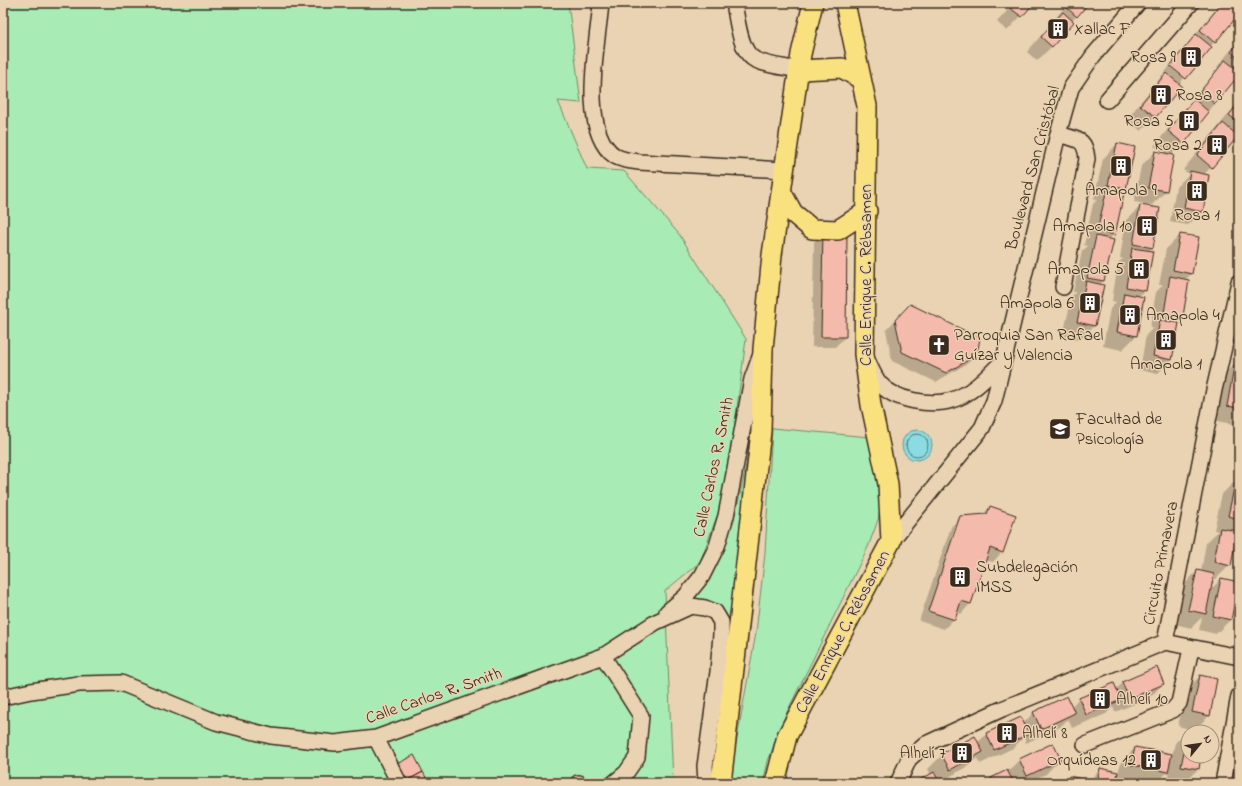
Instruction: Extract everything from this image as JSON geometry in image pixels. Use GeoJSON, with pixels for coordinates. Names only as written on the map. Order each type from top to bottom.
{"type":"FeatureCollection","features":[{"type":"Feature","properties":{"kind":"main road"},"geometry":{"type":"LineString","coordinates":[[721,783],[761,431],[763,349],[772,255],[799,70],[813,3]]}},
{"type":"Feature","properties":{"kind":"main road","name":"Calle Enrique C. Rébsamen"},"geometry":{"type":"LineString","coordinates":[[775,783],[787,736],[891,541],[888,484],[871,405],[861,328],[867,211],[867,106],[845,3]]}},
{"type":"Feature","properties":{"kind":"main road"},"geometry":{"type":"LineString","coordinates":[[799,70],[842,68],[860,78]]}},
{"type":"Feature","properties":{"kind":"main road"},"geometry":{"type":"LineString","coordinates":[[782,193],[793,213],[812,229],[838,230],[867,211]]}},
{"type":"Feature","properties":{"kind":"street"},"geometry":{"type":"LineString","coordinates":[[601,3],[594,72],[594,122],[600,138],[615,156],[639,162],[785,170]]}},
{"type":"Feature","properties":{"kind":"street"},"geometry":{"type":"LineString","coordinates":[[734,3],[744,47],[749,55],[756,60],[799,70]]}},
{"type":"Feature","properties":{"kind":"street","name":"Boulevard San Cristóbal"},"geometry":{"type":"LineString","coordinates":[[891,541],[982,428],[994,401],[1058,134],[1071,88],[1093,56],[1138,3]]}},
{"type":"Feature","properties":{"kind":"street"},"geometry":{"type":"LineString","coordinates":[[1107,100],[1187,5]]}},
{"type":"Feature","properties":{"kind":"street"},"geometry":{"type":"LineString","coordinates":[[1058,134],[1082,142],[1086,147],[1087,159],[1063,287]]}},
{"type":"Feature","properties":{"kind":"street","name":"Circuito Primavera"},"geometry":{"type":"LineString","coordinates":[[898,783],[909,759],[926,744],[1002,709],[1165,642],[1214,390],[1239,282]]}},
{"type":"Feature","properties":{"kind":"street","name":"Calle Carlos R. Smith"},"geometry":{"type":"LineString","coordinates":[[3,697],[79,684],[120,683],[216,722],[271,736],[335,743],[376,738],[603,656],[656,622],[685,597],[702,576],[717,546],[726,516],[752,379],[763,349]]}},
{"type":"Feature","properties":{"kind":"street"},"geometry":{"type":"LineString","coordinates":[[864,354],[880,383],[890,392],[902,398],[926,403],[952,400],[978,386],[1003,362]]}},
{"type":"Feature","properties":{"kind":"street","name":"Calle Carlos R. Smith"},"geometry":{"type":"LineString","coordinates":[[656,622],[691,606],[705,608],[715,612],[721,622],[718,672],[705,766],[706,783]]}},
{"type":"Feature","properties":{"kind":"street"},"geometry":{"type":"LineString","coordinates":[[1165,642],[1191,649],[1239,657]]}},
{"type":"Feature","properties":{"kind":"street"},"geometry":{"type":"LineString","coordinates":[[1085,745],[1173,710],[1179,703],[1191,649]]}},
{"type":"Feature","properties":{"kind":"street"},"geometry":{"type":"LineString","coordinates":[[603,656],[642,716],[637,757],[626,773],[614,783]]}},
{"type":"Feature","properties":{"kind":"street"},"geometry":{"type":"LineString","coordinates":[[1223,783],[1239,696]]}},
{"type":"Feature","properties":{"kind":"street"},"geometry":{"type":"LineString","coordinates":[[376,738],[399,783]]}},
{"type":"Feature","properties":{"kind":"green space"},"geometry":{"type":"Polygon","coordinates":[[[3,3],[568,3],[581,103],[558,101],[587,169],[624,171],[679,234],[746,339],[726,492],[700,562],[665,591],[673,783],[3,783],[3,3]]]}},
{"type":"Feature","properties":{"kind":"green space"},"geometry":{"type":"Polygon","coordinates":[[[758,378],[716,775],[712,773],[727,647],[703,601],[692,598],[717,562],[731,528],[737,508],[746,465],[758,378]]]}},
{"type":"Feature","properties":{"kind":"green space"},"geometry":{"type":"Polygon","coordinates":[[[772,428],[869,437],[882,499],[878,520],[868,547],[785,716],[768,761],[763,783],[729,783],[756,633],[765,553],[772,428]]]}},
{"type":"Feature","properties":{"kind":"water"},"geometry":{"type":"Polygon","coordinates":[[[917,430],[923,431],[931,439],[931,451],[923,459],[917,460],[911,459],[903,451],[902,445],[903,439],[911,431],[917,430]]]}},
{"type":"Feature","properties":{"kind":"building"},"geometry":{"type":"Polygon","coordinates":[[[1014,3],[1034,3],[1022,17],[1010,8],[1014,3]]]}},
{"type":"Feature","properties":{"kind":"building"},"geometry":{"type":"Polygon","coordinates":[[[1069,3],[1089,3],[1077,17],[1066,7],[1069,3]]]}},
{"type":"Feature","properties":{"kind":"building"},"geometry":{"type":"Polygon","coordinates":[[[1222,3],[1231,3],[1239,10],[1239,14],[1215,43],[1200,30],[1222,3]]]}},
{"type":"Feature","properties":{"kind":"building","name":"Xallac F"},"geometry":{"type":"Polygon","coordinates":[[[1063,12],[1074,22],[1052,47],[1041,37],[1063,12]]]}},
{"type":"Feature","properties":{"kind":"building","name":"Rosa 9"},"geometry":{"type":"Polygon","coordinates":[[[1196,34],[1212,47],[1186,79],[1170,66],[1196,34]]]}},
{"type":"Feature","properties":{"kind":"building"},"geometry":{"type":"Polygon","coordinates":[[[1239,42],[1239,59],[1231,52],[1239,42]]]}},
{"type":"Feature","properties":{"kind":"building"},"geometry":{"type":"Polygon","coordinates":[[[1225,60],[1239,71],[1239,75],[1215,104],[1200,92],[1225,60]]]}},
{"type":"Feature","properties":{"kind":"building","name":"Rosa 8"},"geometry":{"type":"Polygon","coordinates":[[[1166,73],[1182,86],[1156,117],[1140,105],[1166,73]]]}},
{"type":"Feature","properties":{"kind":"building","name":"Rosa 5"},"geometry":{"type":"Polygon","coordinates":[[[1194,99],[1209,112],[1184,144],[1168,131],[1194,99]]]}},
{"type":"Feature","properties":{"kind":"building"},"geometry":{"type":"Polygon","coordinates":[[[1239,103],[1239,123],[1229,115],[1239,103]]]}},
{"type":"Feature","properties":{"kind":"building","name":"Rosa 2"},"geometry":{"type":"Polygon","coordinates":[[[1223,123],[1238,136],[1212,168],[1197,155],[1223,123]]]}},
{"type":"Feature","properties":{"kind":"building","name":"Amapola 9"},"geometry":{"type":"Polygon","coordinates":[[[1117,143],[1135,147],[1126,189],[1108,185],[1117,143]]]}},
{"type":"Feature","properties":{"kind":"building"},"geometry":{"type":"Polygon","coordinates":[[[1155,151],[1174,155],[1167,191],[1148,188],[1155,151]]]}},
{"type":"Feature","properties":{"kind":"building","name":"Rosa 1"},"geometry":{"type":"Polygon","coordinates":[[[1190,171],[1209,175],[1203,212],[1184,208],[1190,171]]]}},
{"type":"Feature","properties":{"kind":"building"},"geometry":{"type":"Polygon","coordinates":[[[1107,189],[1124,193],[1115,235],[1097,231],[1107,189]]]}},
{"type":"Feature","properties":{"kind":"building","name":"Amapola 10"},"geometry":{"type":"Polygon","coordinates":[[[1140,205],[1160,208],[1153,248],[1133,244],[1140,205]]]}},
{"type":"Feature","properties":{"kind":"building"},"geometry":{"type":"Polygon","coordinates":[[[823,231],[847,232],[846,337],[821,337],[823,231]]]}},
{"type":"Feature","properties":{"kind":"building"},"geometry":{"type":"Polygon","coordinates":[[[1180,234],[1199,237],[1192,274],[1173,270],[1180,234]]]}},
{"type":"Feature","properties":{"kind":"building"},"geometry":{"type":"Polygon","coordinates":[[[1096,236],[1114,240],[1104,281],[1087,278],[1096,236]]]}},
{"type":"Feature","properties":{"kind":"building","name":"Amapola 5"},"geometry":{"type":"Polygon","coordinates":[[[1132,248],[1153,251],[1146,291],[1126,287],[1132,248]]]}},
{"type":"Feature","properties":{"kind":"building"},"geometry":{"type":"Polygon","coordinates":[[[1170,276],[1189,280],[1183,316],[1164,313],[1170,276]]]}},
{"type":"Feature","properties":{"kind":"building","name":"Amapola 6"},"geometry":{"type":"Polygon","coordinates":[[[1086,281],[1104,285],[1095,326],[1077,322],[1086,281]]]}},
{"type":"Feature","properties":{"kind":"building","name":"Amapola 4"},"geometry":{"type":"Polygon","coordinates":[[[1124,293],[1144,297],[1137,336],[1117,332],[1124,293]]]}},
{"type":"Feature","properties":{"kind":"building","name":"Parroquia San Rafael Guízar y Valencia"},"geometry":{"type":"Polygon","coordinates":[[[910,304],[980,338],[977,355],[946,373],[902,352],[895,320],[910,304]]]}},
{"type":"Feature","properties":{"kind":"building","name":"Amapola 1"},"geometry":{"type":"Polygon","coordinates":[[[1160,320],[1179,323],[1172,360],[1153,356],[1160,320]]]}},
{"type":"Feature","properties":{"kind":"building"},"geometry":{"type":"Polygon","coordinates":[[[1235,362],[1239,362],[1239,408],[1227,406],[1235,362]]]}},
{"type":"Feature","properties":{"kind":"building"},"geometry":{"type":"Polygon","coordinates":[[[1236,479],[1239,479],[1239,519],[1228,516],[1236,479]]]}},
{"type":"Feature","properties":{"kind":"building","name":"Subdelegación IMSS"},"geometry":{"type":"Polygon","coordinates":[[[990,506],[1016,515],[1003,553],[990,548],[971,604],[961,601],[955,620],[928,611],[960,516],[987,514],[990,506]]]}},
{"type":"Feature","properties":{"kind":"building"},"geometry":{"type":"Polygon","coordinates":[[[1220,528],[1237,531],[1231,566],[1214,562],[1220,528]]]}},
{"type":"Feature","properties":{"kind":"building"},"geometry":{"type":"Polygon","coordinates":[[[1197,570],[1214,574],[1206,614],[1188,610],[1197,570]]]}},
{"type":"Feature","properties":{"kind":"building"},"geometry":{"type":"Polygon","coordinates":[[[1221,578],[1239,582],[1231,620],[1213,616],[1221,578]]]}},
{"type":"Feature","properties":{"kind":"building"},"geometry":{"type":"Polygon","coordinates":[[[1157,667],[1164,684],[1129,699],[1122,682],[1157,667]]]}},
{"type":"Feature","properties":{"kind":"building"},"geometry":{"type":"Polygon","coordinates":[[[1200,675],[1217,679],[1210,716],[1192,712],[1200,675]]]}},
{"type":"Feature","properties":{"kind":"building","name":"Alhelí 10"},"geometry":{"type":"Polygon","coordinates":[[[1114,683],[1121,700],[1086,715],[1079,698],[1114,683]]]}},
{"type":"Feature","properties":{"kind":"building"},"geometry":{"type":"Polygon","coordinates":[[[1067,696],[1075,713],[1041,729],[1033,712],[1067,696]]]}},
{"type":"Feature","properties":{"kind":"building","name":"Alhelí 8"},"geometry":{"type":"Polygon","coordinates":[[[1021,717],[1029,734],[994,750],[986,733],[1021,717]]]}},
{"type":"Feature","properties":{"kind":"building","name":"Alhelí 7"},"geometry":{"type":"Polygon","coordinates":[[[975,736],[983,752],[950,770],[941,754],[975,736]]]}},
{"type":"Feature","properties":{"kind":"building"},"geometry":{"type":"Polygon","coordinates":[[[1053,743],[1061,760],[1027,776],[1019,759],[1053,743]]]}},
{"type":"Feature","properties":{"kind":"building","name":"Orquídeas 12"},"geometry":{"type":"Polygon","coordinates":[[[1135,747],[1172,754],[1168,772],[1131,765],[1135,747]]]}},
{"type":"Feature","properties":{"kind":"building"},"geometry":{"type":"Polygon","coordinates":[[[414,755],[423,772],[402,783],[391,767],[414,755]]]}},
{"type":"Feature","properties":{"kind":"building"},"geometry":{"type":"Polygon","coordinates":[[[1181,764],[1200,764],[1199,769],[1181,766],[1181,764]]]}},
{"type":"Feature","properties":{"kind":"building"},"geometry":{"type":"Polygon","coordinates":[[[1100,768],[1118,772],[1116,783],[1097,783],[1100,768]]]}},
{"type":"Feature","properties":{"kind":"building"},"geometry":{"type":"Polygon","coordinates":[[[1007,770],[1014,783],[993,783],[991,778],[1007,770]]]}},
{"type":"Feature","properties":{"kind":"building"},"geometry":{"type":"Polygon","coordinates":[[[423,772],[429,783],[402,783],[423,772]]]}},
{"type":"Feature","properties":{"kind":"building"},"geometry":{"type":"Polygon","coordinates":[[[934,772],[940,783],[919,783],[918,781],[934,772]]]}},
{"type":"Feature","properties":{"kind":"building"},"geometry":{"type":"Polygon","coordinates":[[[1069,776],[1087,780],[1087,783],[1068,783],[1069,776]]]}},
{"type":"Feature","properties":{"kind":"place","name":"Xallac F"},"geometry":{"type":"Point","coordinates":[1058,29]}},
{"type":"Feature","properties":{"kind":"place","name":"Rosa 9"},"geometry":{"type":"Point","coordinates":[1191,57]}},
{"type":"Feature","properties":{"kind":"place","name":"Rosa 8"},"geometry":{"type":"Point","coordinates":[1161,95]}},
{"type":"Feature","properties":{"kind":"place","name":"Rosa 5"},"geometry":{"type":"Point","coordinates":[1189,121]}},
{"type":"Feature","properties":{"kind":"place","name":"Rosa 2"},"geometry":{"type":"Point","coordinates":[1217,145]}},
{"type":"Feature","properties":{"kind":"place","name":"Amapola 9"},"geometry":{"type":"Point","coordinates":[1121,166]}},
{"type":"Feature","properties":{"kind":"place","name":"Rosa 1"},"geometry":{"type":"Point","coordinates":[1197,191]}},
{"type":"Feature","properties":{"kind":"place","name":"Amapola 10"},"geometry":{"type":"Point","coordinates":[1147,226]}},
{"type":"Feature","properties":{"kind":"place","name":"Amapola 5"},"geometry":{"type":"Point","coordinates":[1139,269]}},
{"type":"Feature","properties":{"kind":"place","name":"Amapola 6"},"geometry":{"type":"Point","coordinates":[1090,303]}},
{"type":"Feature","properties":{"kind":"place","name":"Amapola 4"},"geometry":{"type":"Point","coordinates":[1130,315]}},
{"type":"Feature","properties":{"kind":"place","name":"Amapola 1"},"geometry":{"type":"Point","coordinates":[1166,340]}},
{"type":"Feature","properties":{"kind":"place","name":"Parroquia San Rafael Guízar y Valencia"},"geometry":{"type":"Point","coordinates":[939,345]}},
{"type":"Feature","properties":{"kind":"place","name":"Facultad de Psicología"},"geometry":{"type":"Point","coordinates":[1060,429]}},
{"type":"Feature","properties":{"kind":"place","name":"Subdelegación IMSS"},"geometry":{"type":"Point","coordinates":[960,577]}},
{"type":"Feature","properties":{"kind":"place","name":"Alhelí 10"},"geometry":{"type":"Point","coordinates":[1100,699]}},
{"type":"Feature","properties":{"kind":"place","name":"Alhelí 8"},"geometry":{"type":"Point","coordinates":[1007,733]}},
{"type":"Feature","properties":{"kind":"place","name":"Alhelí 7"},"geometry":{"type":"Point","coordinates":[962,753]}},
{"type":"Feature","properties":{"kind":"place","name":"Orquídeas 12"},"geometry":{"type":"Point","coordinates":[1151,760]}}]}
